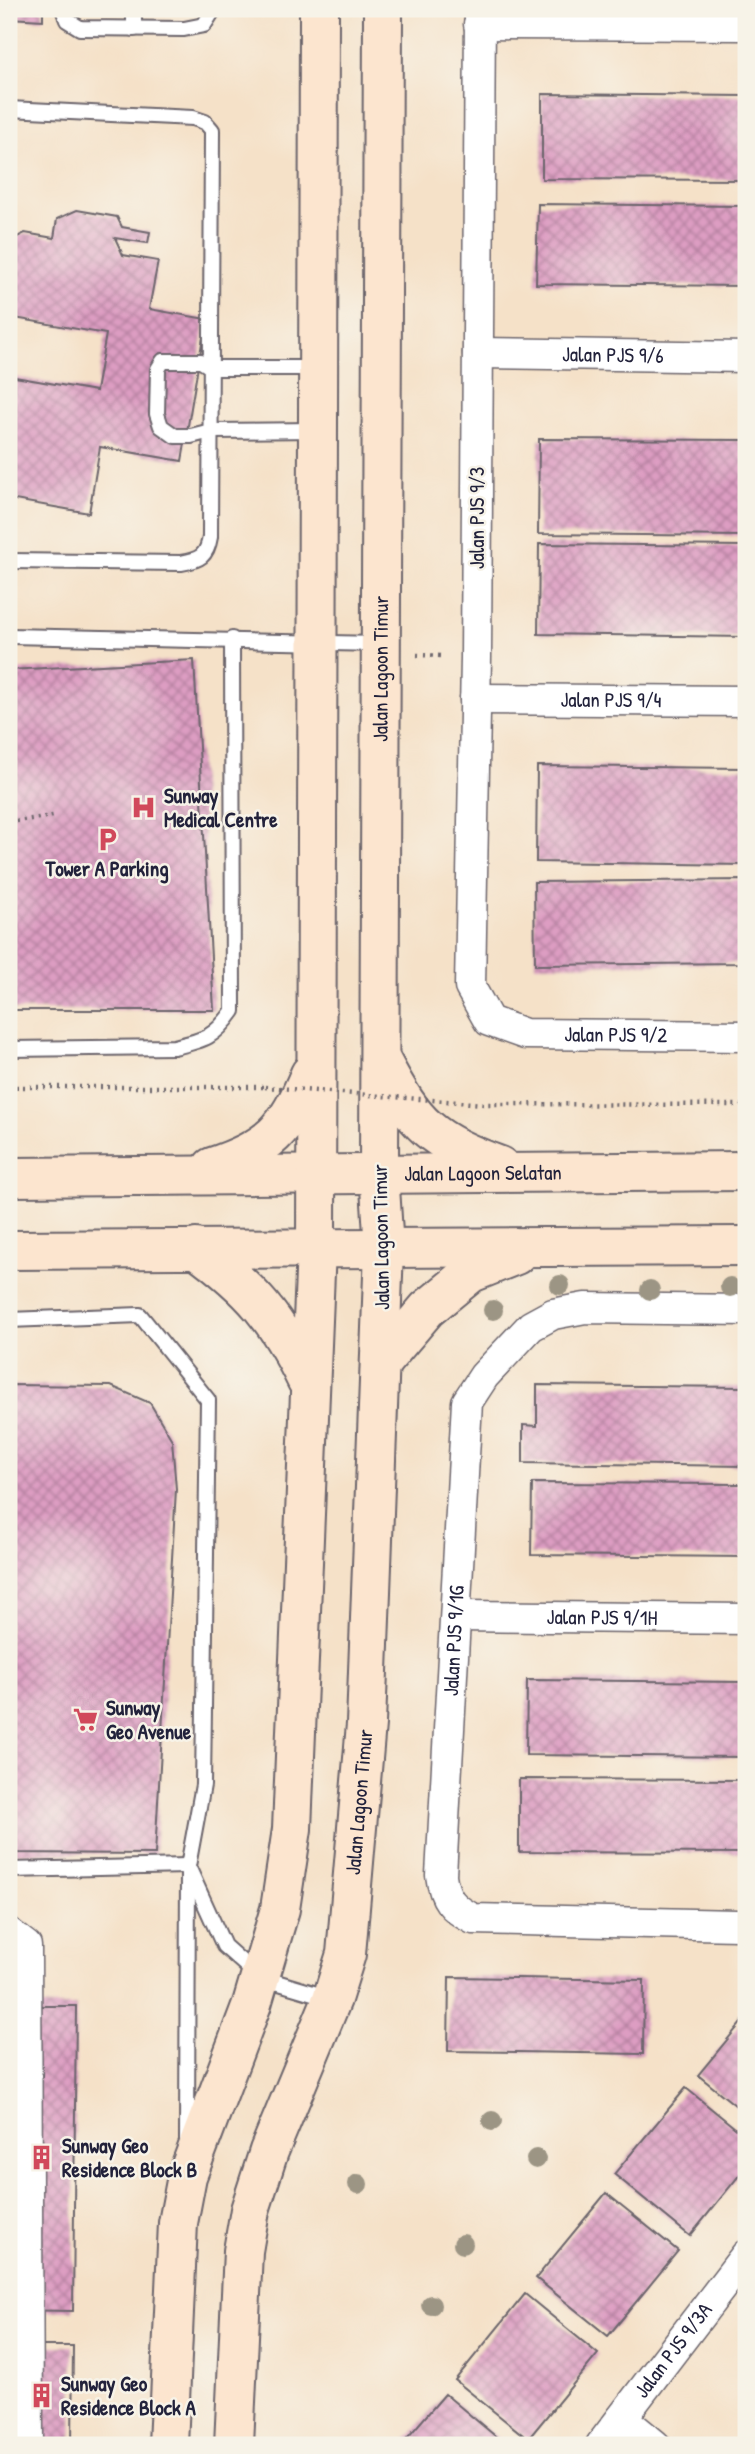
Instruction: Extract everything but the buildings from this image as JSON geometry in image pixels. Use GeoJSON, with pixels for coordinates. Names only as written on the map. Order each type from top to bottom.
{"type":"FeatureCollection","features":[{"type":"Feature","properties":{"kind":"main road"},"geometry":{"type":"LineString","coordinates":[[168,2445],[178,2223],[187,2176],[202,2129],[240,2039],[280,1909],[292,1829],[316,1248],[314,1061],[319,9]]}},
{"type":"Feature","properties":{"kind":"main road","name":"Jalan Lagoon Timur"},"geometry":{"type":"LineString","coordinates":[[234,2445],[243,2251],[250,2210],[270,2151],[332,1999],[347,1941],[366,1724],[382,1362],[384,1249],[379,1172],[383,9]]}},
{"type":"Feature","properties":{"kind":"main road"},"geometry":{"type":"LineString","coordinates":[[379,1057],[402,1101],[415,1119],[434,1135],[467,1153],[513,1170]]}},
{"type":"Feature","properties":{"kind":"main road"},"geometry":{"type":"LineString","coordinates":[[193,1173],[246,1156],[276,1135],[295,1110],[314,1061]]}},
{"type":"Feature","properties":{"kind":"main road","name":"Jalan Lagoon Selatan"},"geometry":{"type":"LineString","coordinates":[[9,1177],[513,1170],[746,1171]]}},
{"type":"Feature","properties":{"kind":"main road"},"geometry":{"type":"LineString","coordinates":[[382,1362],[427,1309],[471,1272],[538,1246]]}},
{"type":"Feature","properties":{"kind":"main road"},"geometry":{"type":"LineString","coordinates":[[9,1250],[746,1246]]}},
{"type":"Feature","properties":{"kind":"main road"},"geometry":{"type":"LineString","coordinates":[[196,1248],[228,1271],[259,1301],[287,1339],[309,1386]]}},
{"type":"Feature","properties":{"kind":"street"},"geometry":{"type":"LineString","coordinates":[[480,16],[746,25]]}},
{"type":"Feature","properties":{"kind":"street","name":"Jalan PJS 9/3"},"geometry":{"type":"LineString","coordinates":[[480,16],[476,657],[470,987],[489,1021]]}},
{"type":"Feature","properties":{"kind":"street","name":"Jalan PJS 9/6"},"geometry":{"type":"LineString","coordinates":[[478,353],[746,358]]}},
{"type":"Feature","properties":{"kind":"street","name":"Jalan PJS 9/4"},"geometry":{"type":"LineString","coordinates":[[475,699],[746,701]]}},
{"type":"Feature","properties":{"kind":"street","name":"Jalan PJS 9/2"},"geometry":{"type":"LineString","coordinates":[[489,1021],[525,1034],[746,1035]]}},
{"type":"Feature","properties":{"kind":"street","name":"Jalan PJS 9/1G"},"geometry":{"type":"LineString","coordinates":[[737,1925],[473,1919],[456,1909],[444,1896],[441,1875],[458,1616],[467,1402],[484,1376],[531,1326],[553,1314],[585,1308],[746,1310]]}},
{"type":"Feature","properties":{"kind":"street","name":"Jalan PJS 9/1H"},"geometry":{"type":"LineString","coordinates":[[458,1616],[746,1619]]}},
{"type":"Feature","properties":{"kind":"street"},"geometry":{"type":"LineString","coordinates":[[9,1933],[26,1946],[28,2445]]}},
{"type":"Feature","properties":{"kind":"street","name":"Jalan PJS 9/3A"},"geometry":{"type":"LineString","coordinates":[[601,2445],[746,2255]]}},
{"type":"Feature","properties":{"kind":"street"},"geometry":{"type":"LineString","coordinates":[[622,2418],[655,2445]]}},
{"type":"Feature","properties":{"kind":"lane"},"geometry":{"type":"LineString","coordinates":[[63,9],[67,20],[80,28],[134,29],[184,29],[204,24],[214,9]]}},
{"type":"Feature","properties":{"kind":"lane"},"geometry":{"type":"LineString","coordinates":[[134,9],[134,29]]}},
{"type":"Feature","properties":{"kind":"lane"},"geometry":{"type":"LineString","coordinates":[[9,109],[193,118],[205,122],[212,130],[212,368],[208,551],[198,561],[181,564],[9,561]]}},
{"type":"Feature","properties":{"kind":"lane"},"geometry":{"type":"LineString","coordinates":[[317,368],[212,368],[201,360],[163,361],[158,369],[157,414],[162,426],[175,436],[191,436],[211,431],[317,430]]}},
{"type":"Feature","properties":{"kind":"lane"},"geometry":{"type":"LineString","coordinates":[[9,636],[316,641],[381,649]]}},
{"type":"Feature","properties":{"kind":"lane"},"geometry":{"type":"LineString","coordinates":[[9,1049],[174,1047],[199,1042],[218,1032],[233,1011],[232,639]]}},
{"type":"Feature","properties":{"kind":"lane"},"geometry":{"type":"LineString","coordinates":[[9,1320],[140,1315],[208,1400],[203,1785],[188,1866],[187,2176]]}},
{"type":"Feature","properties":{"kind":"lane"},"geometry":{"type":"LineString","coordinates":[[9,1870],[188,1866]]}},
{"type":"Feature","properties":{"kind":"lane"},"geometry":{"type":"LineString","coordinates":[[188,1866],[224,1946],[259,1977],[332,1999]]}},
{"type":"Feature","properties":{"kind":"path"},"geometry":{"type":"LineString","coordinates":[[381,649],[476,657]]}},
{"type":"Feature","properties":{"kind":"path"},"geometry":{"type":"LineString","coordinates":[[9,822],[53,816]]}},
{"type":"Feature","properties":{"kind":"path"},"geometry":{"type":"LineString","coordinates":[[9,1087],[266,1087],[484,1104],[746,1105]]}},
{"type":"Feature","properties":{"kind":"place","name":"Sunway Medical Centre"},"geometry":{"type":"Point","coordinates":[144,808]}},
{"type":"Feature","properties":{"kind":"place","name":"Tower A Parking"},"geometry":{"type":"Point","coordinates":[107,840]}},
{"type":"Feature","properties":{"kind":"place","name":"Sunway Geo Avenue"},"geometry":{"type":"Point","coordinates":[86,1720]}},
{"type":"Feature","properties":{"kind":"place","name":"Sunway Geo Residence Block B"},"geometry":{"type":"Point","coordinates":[42,2158]}},
{"type":"Feature","properties":{"kind":"place","name":"Sunway Geo Residence Block A"},"geometry":{"type":"Point","coordinates":[41,2396]}}]}
